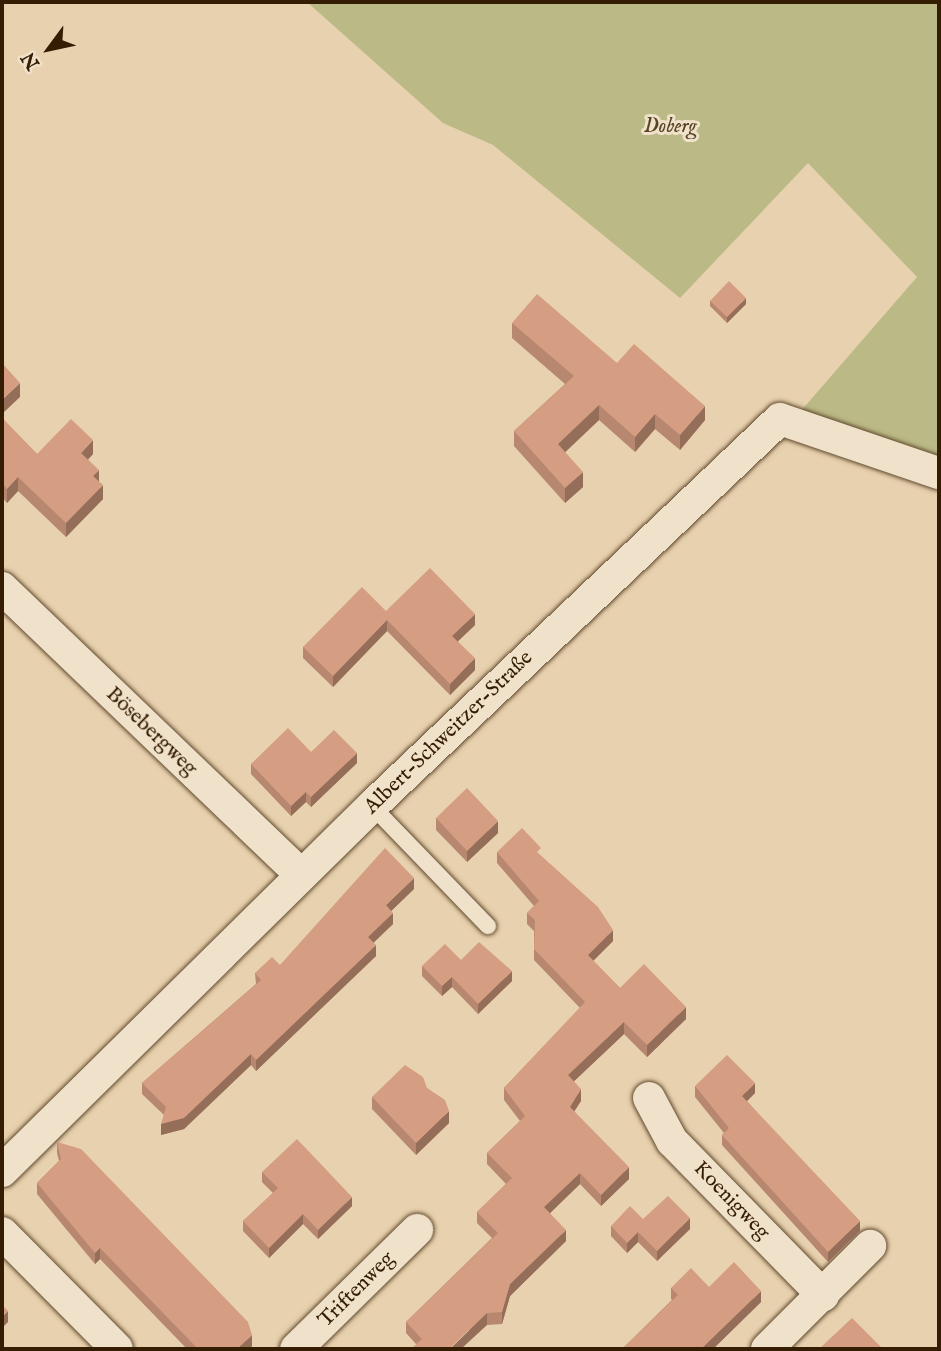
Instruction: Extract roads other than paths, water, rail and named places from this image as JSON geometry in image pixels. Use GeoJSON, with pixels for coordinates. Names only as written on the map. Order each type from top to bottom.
{"type":"FeatureCollection","features":[{"type":"Feature","properties":{"kind":"street","name":"Albert-Schweitzer-Straße"},"geometry":{"type":"LineString","coordinates":[[2,1171],[372,806],[780,419],[939,473]]}},
{"type":"Feature","properties":{"kind":"street","name":"Bösebergweg"},"geometry":{"type":"LineString","coordinates":[[2,589],[301,875]]}},
{"type":"Feature","properties":{"kind":"street","name":"Koenigweg"},"geometry":{"type":"LineString","coordinates":[[649,1098],[672,1141],[823,1295]]}},
{"type":"Feature","properties":{"kind":"street","name":"Triftenweg"},"geometry":{"type":"LineString","coordinates":[[296,1349],[417,1230]]}},
{"type":"Feature","properties":{"kind":"street"},"geometry":{"type":"LineString","coordinates":[[2,1233],[117,1349]]}},
{"type":"Feature","properties":{"kind":"street"},"geometry":{"type":"LineString","coordinates":[[767,1349],[870,1246]]}},
{"type":"Feature","properties":{"kind":"lane"},"geometry":{"type":"LineString","coordinates":[[372,806],[488,926]]}},
{"type":"Feature","properties":{"kind":"park label","name":"Doberg"},"geometry":{"type":"Point","coordinates":[670,127]}}]}
